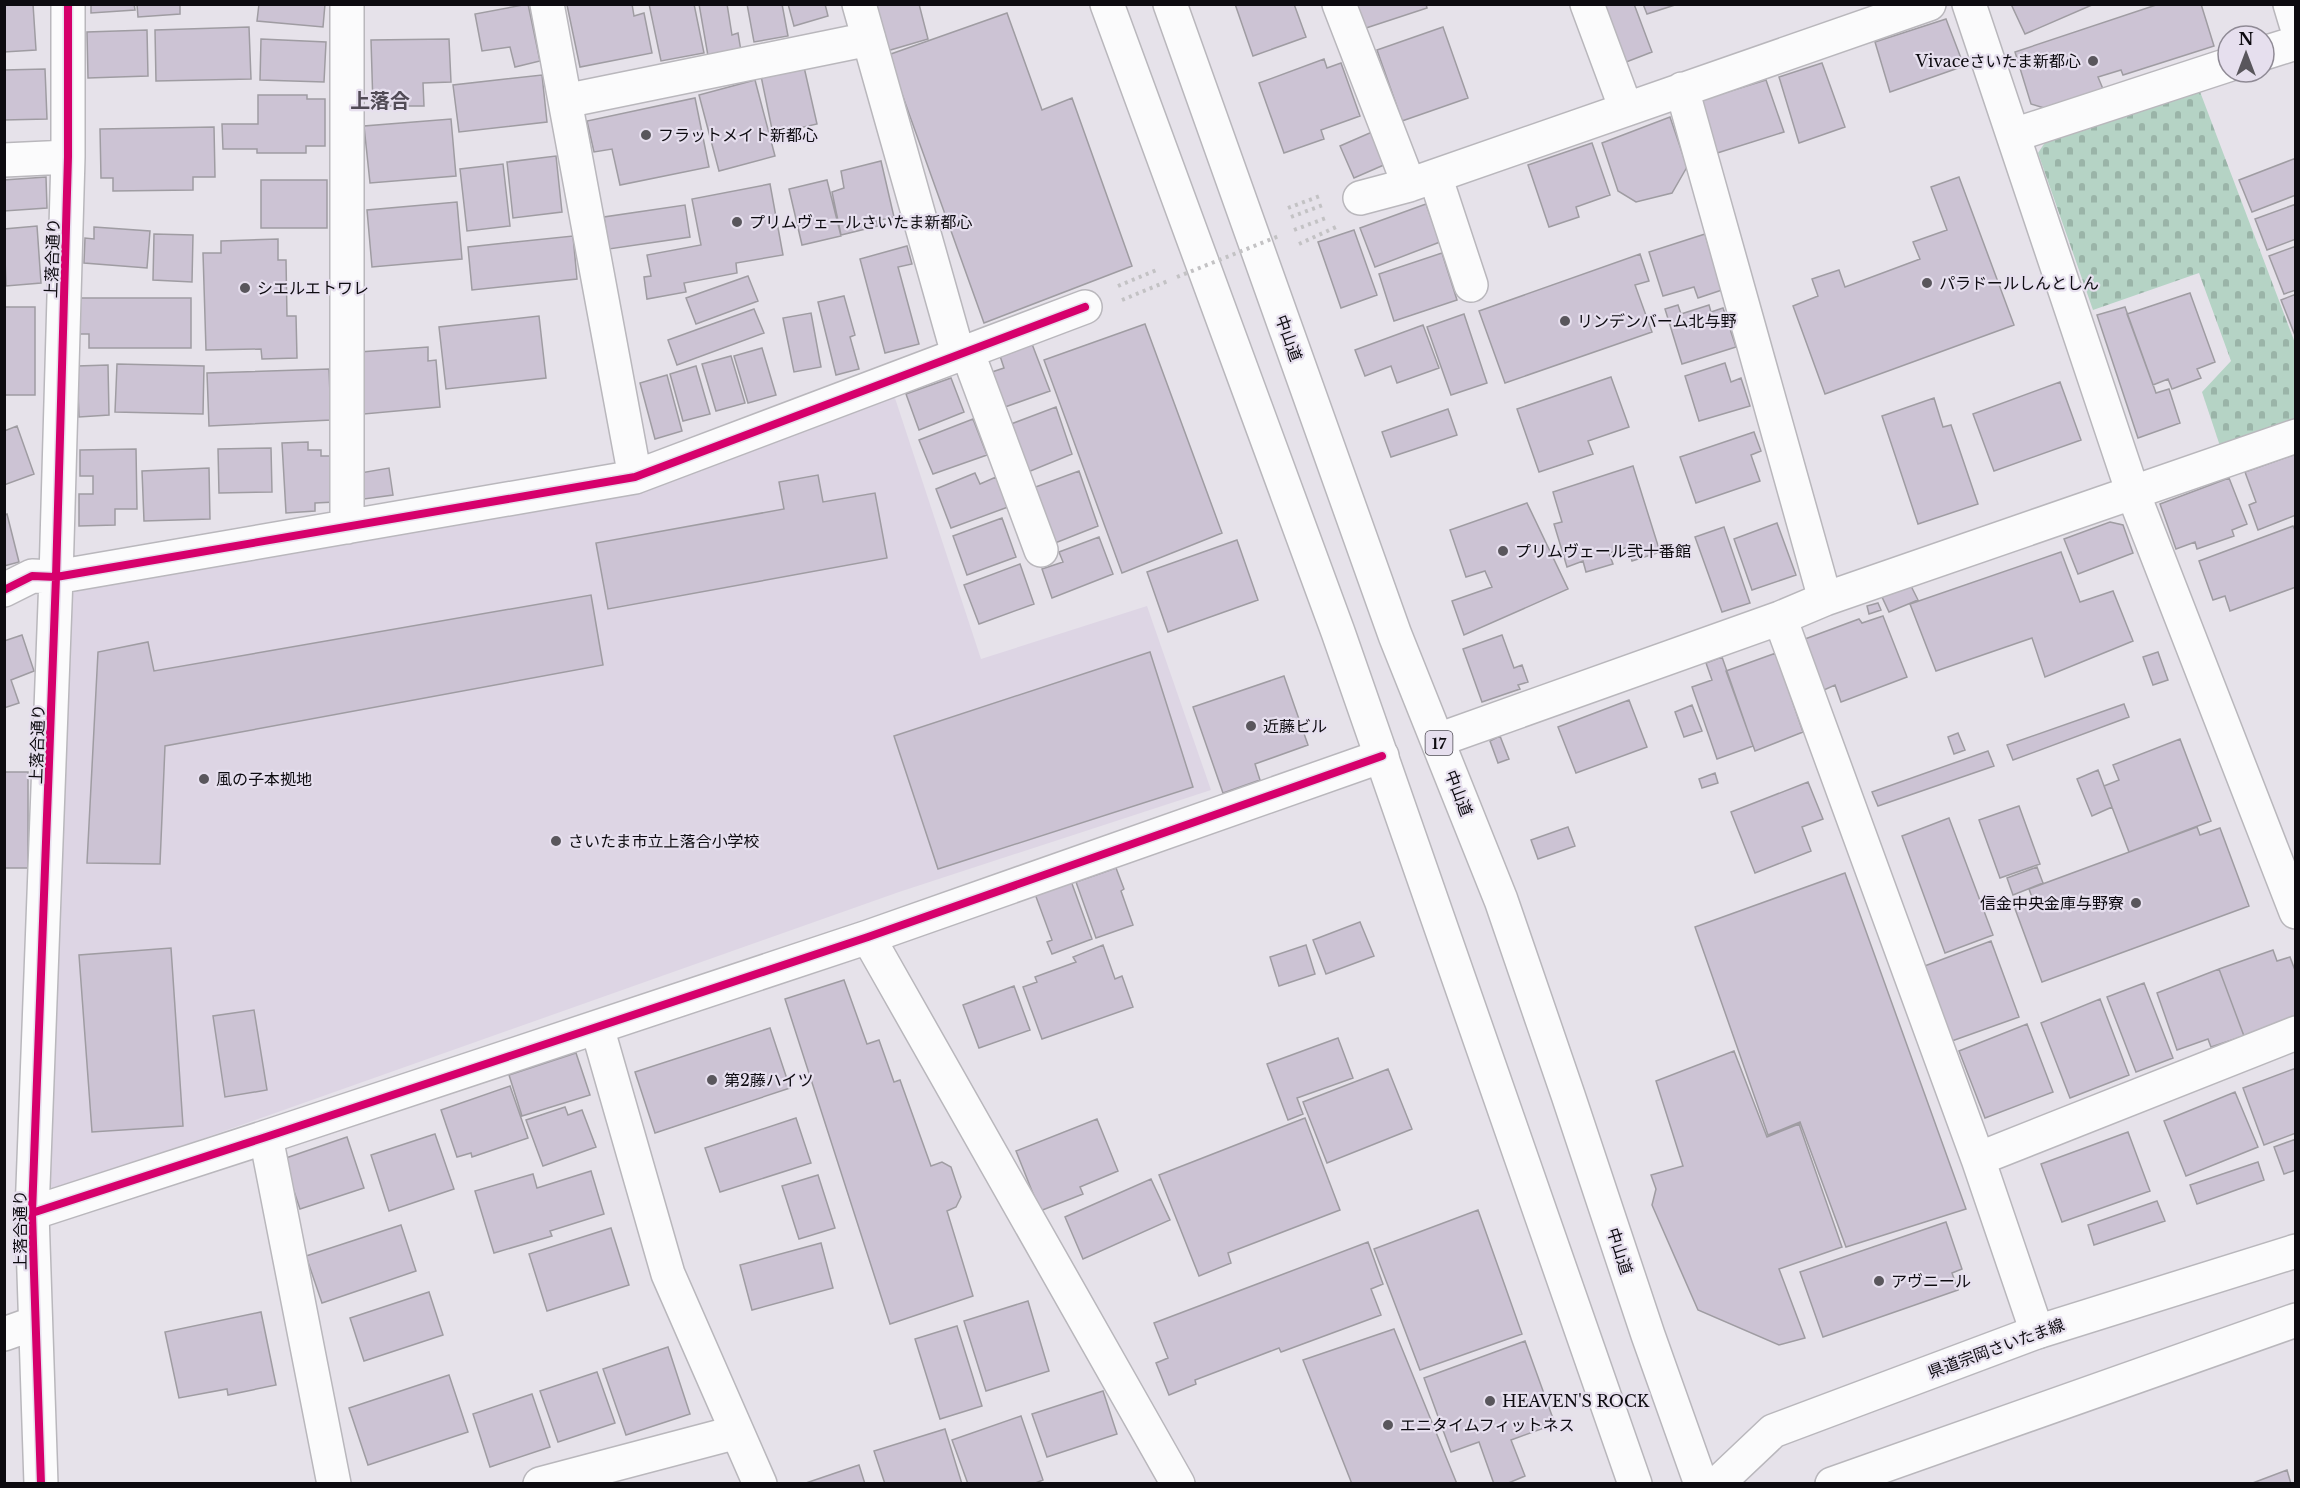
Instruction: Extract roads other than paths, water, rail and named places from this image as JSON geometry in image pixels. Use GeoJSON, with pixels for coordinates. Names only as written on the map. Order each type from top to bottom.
{"type":"FeatureCollection","features":[{"type":"Feature","properties":{"kind":"main road","name":"上落合通り"},"geometry":{"type":"LineString","coordinates":[[41,1484],[32,1213],[57,577],[69,157],[68,4]]}},
{"type":"Feature","properties":{"kind":"main road"},"geometry":{"type":"LineString","coordinates":[[347,4],[347,527]]}},
{"type":"Feature","properties":{"kind":"main road"},"geometry":{"type":"LineString","coordinates":[[547,4],[635,477]]}},
{"type":"Feature","properties":{"kind":"main road"},"geometry":{"type":"LineString","coordinates":[[859,4],[963,352],[1041,550]]}},
{"type":"Feature","properties":{"kind":"main road"},"geometry":{"type":"LineString","coordinates":[[1107,4],[1382,756],[1635,1484]]}},
{"type":"Feature","properties":{"kind":"main road","name":"中山道"},"geometry":{"type":"LineString","coordinates":[[1170,4],[1395,634],[1504,911],[1701,1484]]}},
{"type":"Feature","properties":{"kind":"main road"},"geometry":{"type":"LineString","coordinates":[[1339,4],[1471,285]]}},
{"type":"Feature","properties":{"kind":"main road"},"geometry":{"type":"LineString","coordinates":[[1587,4],[1626,110]]}},
{"type":"Feature","properties":{"kind":"main road"},"geometry":{"type":"LineString","coordinates":[[1360,198],[1422,181],[1929,4]]}},
{"type":"Feature","properties":{"kind":"main road"},"geometry":{"type":"LineString","coordinates":[[1969,4],[2133,494],[2295,912]]}},
{"type":"Feature","properties":{"kind":"main road"},"geometry":{"type":"LineString","coordinates":[[2290,4],[2295,24]]}},
{"type":"Feature","properties":{"kind":"main road"},"geometry":{"type":"LineString","coordinates":[[565,100],[869,39]]}},
{"type":"Feature","properties":{"kind":"main road"},"geometry":{"type":"LineString","coordinates":[[2276,49],[2295,43]]}},
{"type":"Feature","properties":{"kind":"main road"},"geometry":{"type":"LineString","coordinates":[[2014,135],[2216,69]]}},
{"type":"Feature","properties":{"kind":"main road"},"geometry":{"type":"LineString","coordinates":[[1682,90],[1825,599]]}},
{"type":"Feature","properties":{"kind":"main road"},"geometry":{"type":"LineString","coordinates":[[4,160],[69,157]]}},
{"type":"Feature","properties":{"kind":"main road"},"geometry":{"type":"LineString","coordinates":[[4,590],[32,576],[57,577],[635,477],[963,352],[1098,305]]}},
{"type":"Feature","properties":{"kind":"main road"},"geometry":{"type":"LineString","coordinates":[[1438,740],[1780,618],[1825,599],[2295,436]]}},
{"type":"Feature","properties":{"kind":"main road"},"geometry":{"type":"LineString","coordinates":[[1780,618],[1978,1159],[2037,1332]]}},
{"type":"Feature","properties":{"kind":"main road"},"geometry":{"type":"LineString","coordinates":[[32,1213],[868,937],[1382,756]]}},
{"type":"Feature","properties":{"kind":"main road"},"geometry":{"type":"LineString","coordinates":[[868,937],[1178,1484]]}},
{"type":"Feature","properties":{"kind":"main road"},"geometry":{"type":"LineString","coordinates":[[597,1027],[668,1274],[760,1484]]}},
{"type":"Feature","properties":{"kind":"main road"},"geometry":{"type":"LineString","coordinates":[[1978,1159],[2295,1033]]}},
{"type":"Feature","properties":{"kind":"main road"},"geometry":{"type":"LineString","coordinates":[[266,1137],[334,1484]]}},
{"type":"Feature","properties":{"kind":"main road","name":"県道宗岡さいたま線"},"geometry":{"type":"LineString","coordinates":[[1717,1484],[1773,1431],[2037,1332],[2295,1251]]}},
{"type":"Feature","properties":{"kind":"main road"},"geometry":{"type":"LineString","coordinates":[[1832,1484],[2295,1320]]}},
{"type":"Feature","properties":{"kind":"main road"},"geometry":{"type":"LineString","coordinates":[[4,1334],[35,1323]]}},
{"type":"Feature","properties":{"kind":"main road"},"geometry":{"type":"LineString","coordinates":[[540,1484],[737,1432]]}},
{"type":"Feature","properties":{"kind":"place","name":"Vivaceさいたま新都心"},"geometry":{"type":"Point","coordinates":[2093,61]}},
{"type":"Feature","properties":{"kind":"place","name":"フラットメイト新都心"},"geometry":{"type":"Point","coordinates":[646,135]}},
{"type":"Feature","properties":{"kind":"place","name":"プリムヴェールさいたま新都心"},"geometry":{"type":"Point","coordinates":[737,222]}},
{"type":"Feature","properties":{"kind":"place","name":"パラドールしんとしん"},"geometry":{"type":"Point","coordinates":[1927,283]}},
{"type":"Feature","properties":{"kind":"place","name":"シエルエトワレ"},"geometry":{"type":"Point","coordinates":[245,288]}},
{"type":"Feature","properties":{"kind":"place","name":"リンデンバーム北与野"},"geometry":{"type":"Point","coordinates":[1565,321]}},
{"type":"Feature","properties":{"kind":"place","name":"プリムヴェール弐十番館"},"geometry":{"type":"Point","coordinates":[1503,551]}},
{"type":"Feature","properties":{"kind":"place","name":"近藤ビル"},"geometry":{"type":"Point","coordinates":[1251,726]}},
{"type":"Feature","properties":{"kind":"place","name":"風の子本拠地"},"geometry":{"type":"Point","coordinates":[204,779]}},
{"type":"Feature","properties":{"kind":"place","name":"さいたま市立上落合小学校"},"geometry":{"type":"Point","coordinates":[556,841]}},
{"type":"Feature","properties":{"kind":"place","name":"信金中央金庫与野寮"},"geometry":{"type":"Point","coordinates":[2136,903]}},
{"type":"Feature","properties":{"kind":"place","name":"第2藤ハイツ"},"geometry":{"type":"Point","coordinates":[712,1080]}},
{"type":"Feature","properties":{"kind":"place","name":"アヴニール"},"geometry":{"type":"Point","coordinates":[1879,1281]}},
{"type":"Feature","properties":{"kind":"place","name":"HEAVEN'S ROCK"},"geometry":{"type":"Point","coordinates":[1490,1401]}},
{"type":"Feature","properties":{"kind":"place","name":"エニタイムフィットネス"},"geometry":{"type":"Point","coordinates":[1388,1425]}},
{"type":"Feature","properties":{"kind":"district","name":"上落合"},"geometry":{"type":"Point","coordinates":[380,101]}}]}
